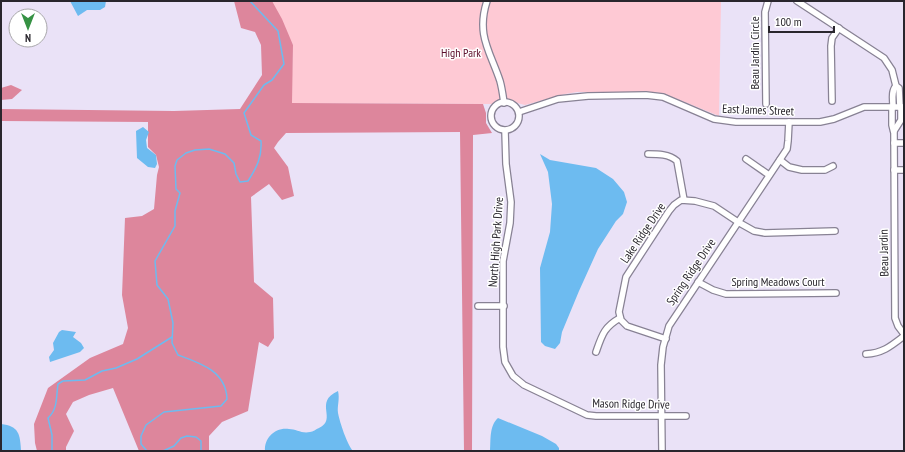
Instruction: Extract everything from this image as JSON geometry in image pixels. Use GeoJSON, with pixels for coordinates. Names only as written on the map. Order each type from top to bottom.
{"type":"FeatureCollection","features":[{"type":"Feature","properties":{"kind":"street"},"geometry":{"type":"LineString","coordinates":[[488,1],[483,20],[483,33],[485,44],[500,81],[504,103]]}},
{"type":"Feature","properties":{"kind":"street","name":"Beau Jardin Circle"},"geometry":{"type":"LineString","coordinates":[[766,104],[766,9],[768,1]]}},
{"type":"Feature","properties":{"kind":"street"},"geometry":{"type":"LineString","coordinates":[[796,1],[839,28],[832,38],[831,46],[832,101]]}},
{"type":"Feature","properties":{"kind":"street","name":"Beau Jardin"},"geometry":{"type":"LineString","coordinates":[[839,28],[884,58],[892,70],[896,86],[893,93],[901,120],[894,131]]}},
{"type":"Feature","properties":{"kind":"street","name":"East James Street"},"geometry":{"type":"LineString","coordinates":[[519,112],[558,99],[578,96],[646,95],[663,97],[722,121],[827,121],[864,107],[898,107]]}},
{"type":"Feature","properties":{"kind":"street"},"geometry":{"type":"LineString","coordinates":[[504,103],[513,104],[519,112],[519,122],[510,130],[505,131],[494,125],[491,114],[497,105],[504,103]]}},
{"type":"Feature","properties":{"kind":"street","name":"Beau Jardin"},"geometry":{"type":"LineString","coordinates":[[898,107],[892,125],[894,131],[896,318],[898,326],[904,335]]}},
{"type":"Feature","properties":{"kind":"street","name":"Spring Ridge Drive"},"geometry":{"type":"LineString","coordinates":[[662,451],[661,365],[663,347],[669,326],[787,149],[788,122]]}},
{"type":"Feature","properties":{"kind":"street","name":"North High Park Drive"},"geometry":{"type":"LineString","coordinates":[[505,131],[506,164],[511,202],[503,261],[503,347],[505,362],[513,376]]}},
{"type":"Feature","properties":{"kind":"street"},"geometry":{"type":"LineString","coordinates":[[894,143],[904,143]]}},
{"type":"Feature","properties":{"kind":"street"},"geometry":{"type":"LineString","coordinates":[[648,154],[661,154],[669,156],[677,161],[684,200]]}},
{"type":"Feature","properties":{"kind":"street"},"geometry":{"type":"LineString","coordinates":[[746,159],[769,175]]}},
{"type":"Feature","properties":{"kind":"street"},"geometry":{"type":"LineString","coordinates":[[780,160],[789,167],[802,170],[824,170],[833,166]]}},
{"type":"Feature","properties":{"kind":"street"},"geometry":{"type":"LineString","coordinates":[[894,170],[904,170]]}},
{"type":"Feature","properties":{"kind":"street","name":"Lake Ridge Drive"},"geometry":{"type":"LineString","coordinates":[[620,318],[619,307],[626,277],[669,210],[677,202],[684,200],[695,201],[714,206],[754,231],[765,233],[835,231]]}},
{"type":"Feature","properties":{"kind":"street","name":"Spring Meadows Court"},"geometry":{"type":"LineString","coordinates":[[698,282],[713,290],[726,294],[836,293]]}},
{"type":"Feature","properties":{"kind":"street"},"geometry":{"type":"LineString","coordinates":[[478,306],[504,306]]}},
{"type":"Feature","properties":{"kind":"street"},"geometry":{"type":"LineString","coordinates":[[596,352],[605,330],[610,323],[620,318],[624,324],[629,327],[666,339]]}},
{"type":"Feature","properties":{"kind":"street"},"geometry":{"type":"LineString","coordinates":[[866,354],[885,350],[904,335]]}},
{"type":"Feature","properties":{"kind":"street","name":"Mason Ridge Drive"},"geometry":{"type":"LineString","coordinates":[[513,376],[528,387],[587,415],[686,416]]}},
{"type":"Feature","properties":{"kind":"green space","name":"High Park"},"geometry":{"type":"Polygon","coordinates":[[[268,1],[721,1],[719,116],[665,94],[653,92],[577,92],[525,105],[504,99],[492,104],[291,103],[293,45],[268,1]]]}},
{"type":"Feature","properties":{"kind":"shaded area"},"geometry":{"type":"Polygon","coordinates":[[[234,1],[272,1],[282,19],[293,45],[292,103],[483,104],[486,113],[486,123],[492,133],[473,135],[472,451],[464,451],[460,132],[286,133],[274,148],[288,167],[294,196],[282,200],[269,184],[251,197],[254,282],[273,298],[274,338],[268,347],[259,342],[248,411],[222,422],[209,436],[209,451],[139,451],[113,388],[89,395],[73,402],[66,414],[74,431],[66,447],[66,451],[37,451],[34,424],[48,388],[90,358],[123,344],[128,328],[122,295],[125,218],[142,216],[154,209],[159,167],[156,155],[148,147],[148,122],[1,121],[1,109],[174,111],[240,109],[262,75],[261,45],[255,32],[241,28],[234,1]]]}},
{"type":"Feature","properties":{"kind":"shaded area"},"geometry":{"type":"Polygon","coordinates":[[[11,85],[22,90],[12,99],[1,100],[1,88],[11,85]]]}},
{"type":"Feature","properties":{"kind":"water"},"geometry":{"type":"Polygon","coordinates":[[[70,1],[106,1],[105,7],[100,10],[87,10],[78,16],[70,1]]]}},
{"type":"Feature","properties":{"kind":"water"},"geometry":{"type":"Polygon","coordinates":[[[143,127],[149,132],[146,140],[147,148],[156,155],[157,164],[155,168],[148,167],[137,158],[136,131],[143,127]]]}},
{"type":"Feature","properties":{"kind":"water"},"geometry":{"type":"Polygon","coordinates":[[[540,154],[550,160],[596,168],[613,179],[624,192],[627,202],[623,214],[616,221],[598,249],[562,332],[560,343],[555,349],[545,346],[541,342],[540,268],[550,232],[552,204],[548,172],[540,154]]]}},
{"type":"Feature","properties":{"kind":"water"},"geometry":{"type":"Polygon","coordinates":[[[62,330],[76,332],[73,337],[81,343],[84,348],[80,352],[50,362],[49,357],[54,350],[53,343],[59,332],[62,330]]]}},
{"type":"Feature","properties":{"kind":"water"},"geometry":{"type":"Polygon","coordinates":[[[338,391],[339,417],[346,439],[353,451],[265,451],[268,438],[271,434],[279,430],[292,429],[311,432],[324,424],[327,415],[327,400],[331,395],[338,391]]]}},
{"type":"Feature","properties":{"kind":"water"},"geometry":{"type":"Polygon","coordinates":[[[498,418],[542,436],[556,444],[559,451],[490,451],[492,429],[498,418]]]}},
{"type":"Feature","properties":{"kind":"water"},"geometry":{"type":"Polygon","coordinates":[[[1,424],[15,429],[19,436],[21,451],[1,451],[1,424]]]}},
{"type":"Feature","properties":{"kind":"waterway"},"geometry":{"type":"LineString","coordinates":[[147,451],[141,444],[141,436],[146,425],[164,412],[221,406],[227,399],[226,389],[217,375],[203,365],[178,355],[172,343],[173,323],[168,299],[157,285],[155,261],[175,226],[175,211],[180,193],[176,189],[175,166],[177,160],[186,153],[195,150],[209,149],[225,154],[234,163],[236,174],[240,182],[248,181],[258,162],[261,152],[261,141],[251,135],[244,113],[264,85],[272,80],[284,64],[278,31],[250,1]]}},
{"type":"Feature","properties":{"kind":"waterway"},"geometry":{"type":"LineString","coordinates":[[52,451],[52,435],[48,418],[54,411],[58,384],[63,381],[85,380],[102,371],[116,368],[137,359],[172,337]]}},
{"type":"Feature","properties":{"kind":"waterway"},"geometry":{"type":"LineString","coordinates":[[163,451],[174,446],[181,438],[187,436],[196,437],[201,441],[201,451]]}}]}
